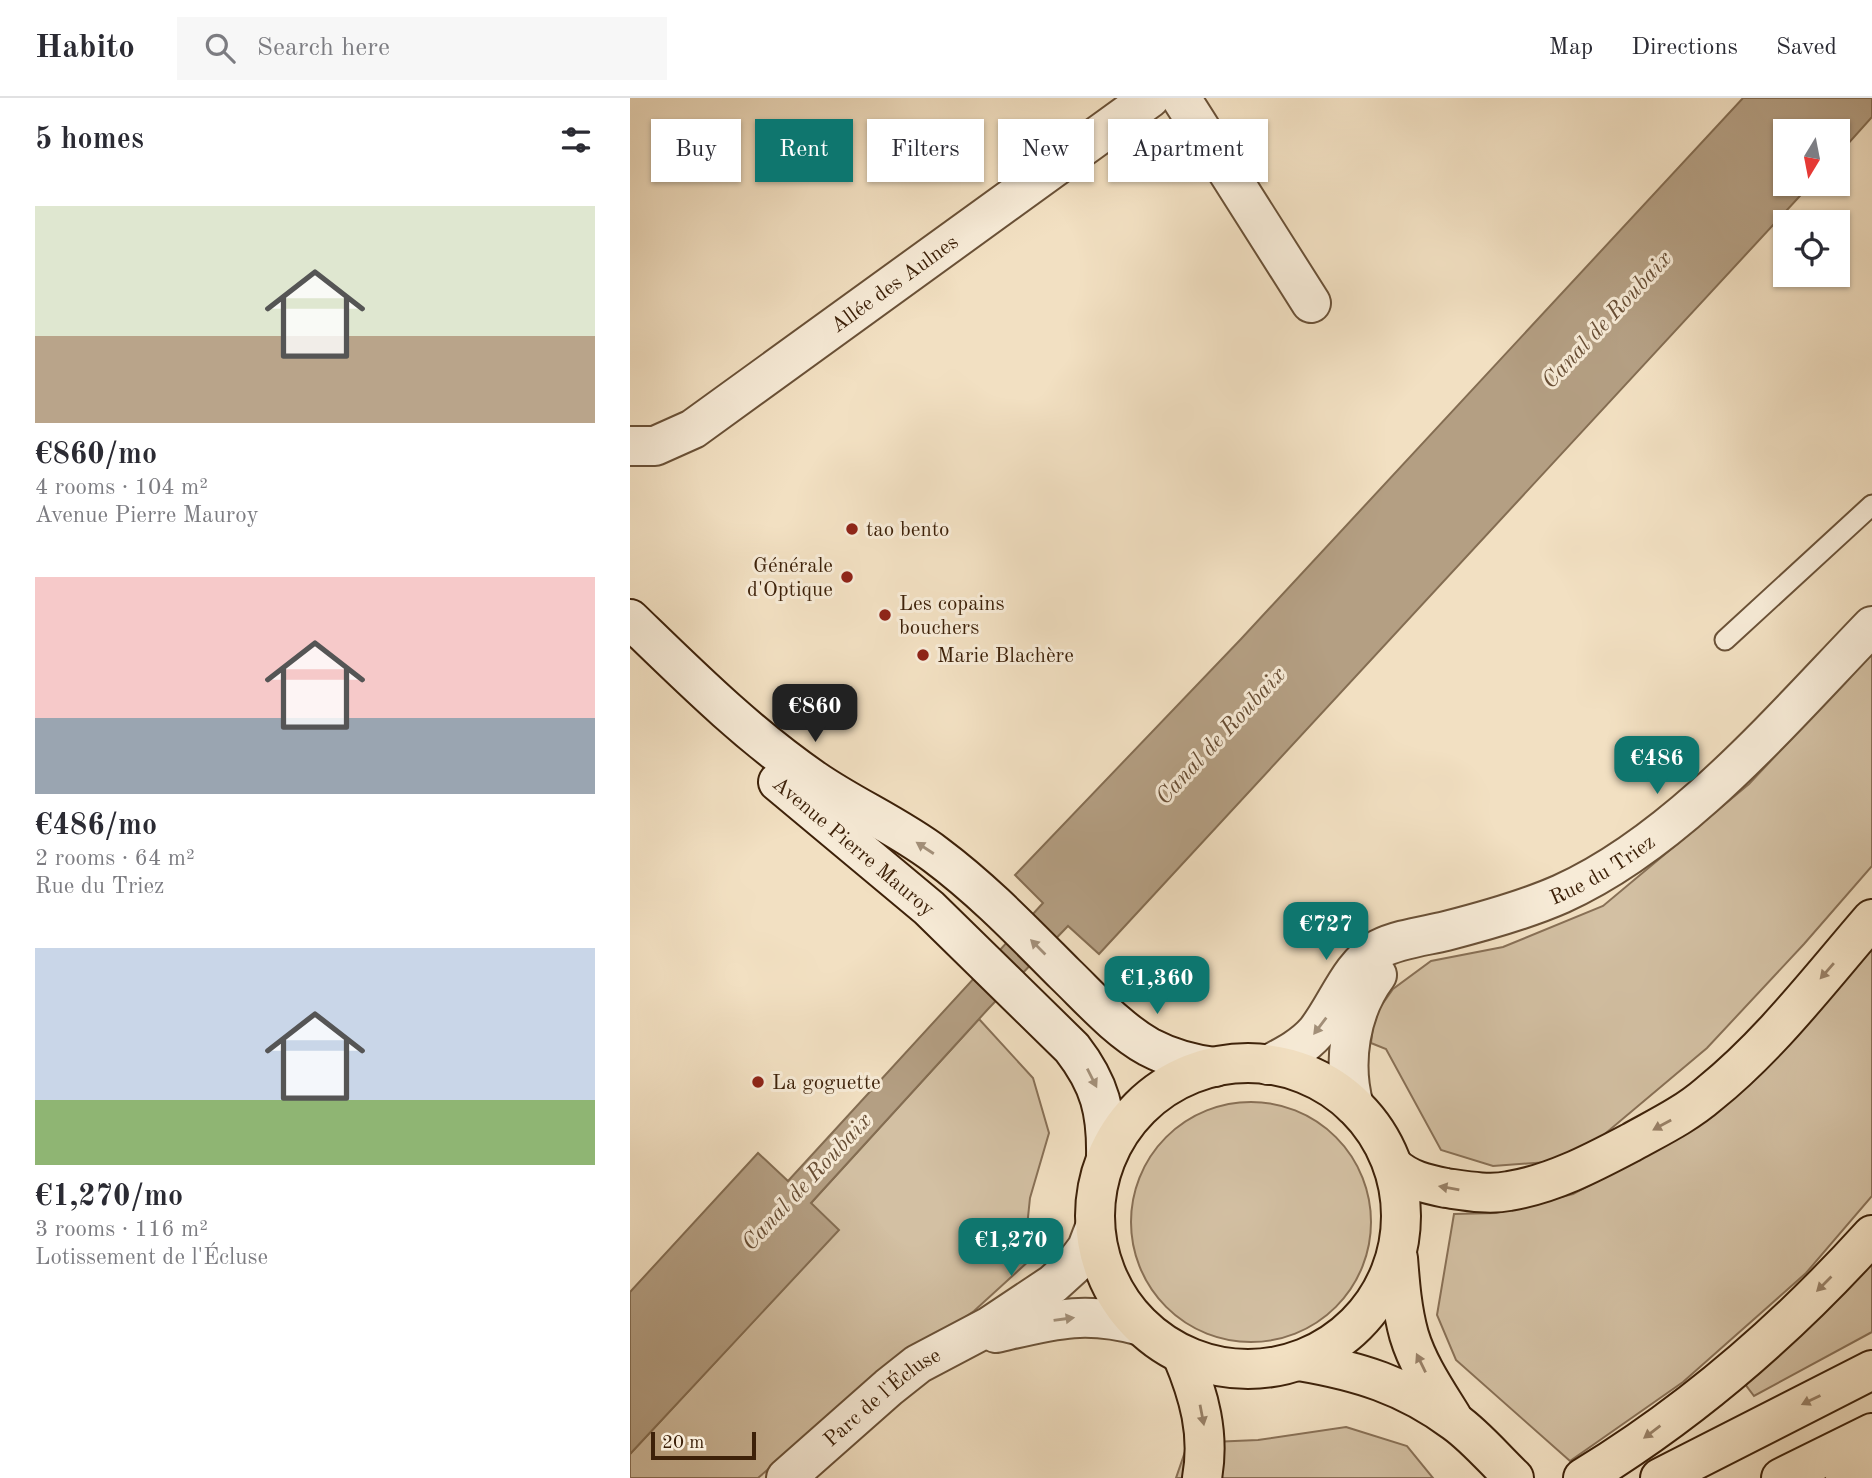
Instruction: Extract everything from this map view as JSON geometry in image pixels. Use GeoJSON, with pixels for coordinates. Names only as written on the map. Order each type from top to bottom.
{"type":"FeatureCollection","features":[{"type":"Feature","properties":{"kind":"main road"},"geometry":{"type":"LineString","coordinates":[[1393,1166],[1401,1173],[1424,1183],[1459,1190],[1494,1192],[1530,1187],[1597,1160],[1665,1124],[1709,1094],[1763,1045],[1872,919]]}},
{"type":"Feature","properties":{"kind":"main road"},"geometry":{"type":"LineString","coordinates":[[1242,1064],[1268,1065],[1306,1074],[1331,1088],[1354,1106],[1377,1134],[1393,1166],[1401,1200],[1401,1227],[1397,1253],[1381,1293],[1369,1311],[1338,1341],[1299,1361],[1276,1367],[1240,1369],[1204,1363],[1182,1355],[1153,1337],[1126,1310],[1104,1271],[1095,1227],[1097,1192],[1106,1158],[1124,1126],[1149,1099],[1180,1079],[1215,1067],[1242,1064]]}},
{"type":"Feature","properties":{"kind":"main road"},"geometry":{"type":"LineString","coordinates":[[1583,1478],[1643,1439],[1742,1362],[1872,1235]]}},
{"type":"Feature","properties":{"kind":"main road"},"geometry":{"type":"LineString","coordinates":[[1397,1253],[1403,1310],[1409,1336],[1430,1382],[1455,1422],[1514,1478]]}},
{"type":"Feature","properties":{"kind":"main road"},"geometry":{"type":"LineString","coordinates":[[1182,1355],[1194,1383],[1203,1418],[1205,1437],[1202,1478]]}},
{"type":"Feature","properties":{"kind":"main road"},"geometry":{"type":"LineString","coordinates":[[1299,1361],[1345,1369],[1374,1378],[1455,1422]]}},
{"type":"Feature","properties":{"kind":"main road"},"geometry":{"type":"LineString","coordinates":[[1660,1478],[1872,1370]]}},
{"type":"Feature","properties":{"kind":"main road"},"geometry":{"type":"LineString","coordinates":[[1782,1478],[1872,1433]]}},
{"type":"Feature","properties":{"kind":"main road"},"geometry":{"type":"LineString","coordinates":[[1846,1478],[1872,1460]]}},
{"type":"Feature","properties":{"kind":"street","name":"Allée des Aulnes"},"geometry":{"type":"LineString","coordinates":[[630,446],[655,446],[693,429],[1150,98]]}},
{"type":"Feature","properties":{"kind":"street"},"geometry":{"type":"LineString","coordinates":[[1181,98],[1311,303]]}},
{"type":"Feature","properties":{"kind":"street","name":"Avenue Pierre Mauroy"},"geometry":{"type":"LineString","coordinates":[[630,619],[690,679],[770,747],[815,780],[936,855],[979,890],[1087,995],[1146,1045],[1184,1061],[1215,1067]]}},
{"type":"Feature","properties":{"kind":"street","name":"Rue du Triez"},"geometry":{"type":"LineString","coordinates":[[1268,1065],[1292,1052],[1314,1035],[1359,966],[1381,948],[1502,916],[1552,898],[1630,855],[1705,793],[1758,743],[1872,626]]}},
{"type":"Feature","properties":{"kind":"street","name":"Avenue Pierre Mauroy"},"geometry":{"type":"LineString","coordinates":[[630,656],[706,723],[866,854],[950,928],[1051,1025],[1086,1066],[1097,1087],[1106,1122],[1106,1158]]}},
{"type":"Feature","properties":{"kind":"street","name":"Rue du Triez"},"geometry":{"type":"LineString","coordinates":[[1354,1106],[1348,1063],[1355,1022],[1373,981],[1387,963],[1420,937]]}},
{"type":"Feature","properties":{"kind":"street"},"geometry":{"type":"LineString","coordinates":[[950,1346],[990,1326],[1053,1284],[1075,1264],[1087,1248],[1095,1227]]}},
{"type":"Feature","properties":{"kind":"street"},"geometry":{"type":"LineString","coordinates":[[950,1346],[995,1333],[1081,1317],[1122,1321],[1141,1326]]}},
{"type":"Feature","properties":{"kind":"street","name":"Parc de l'Écluse"},"geometry":{"type":"LineString","coordinates":[[786,1478],[889,1387],[918,1364],[950,1346]]}},
{"type":"Feature","properties":{"kind":"lane"},"geometry":{"type":"LineString","coordinates":[[1725,640],[1872,505]]}},
{"type":"Feature","properties":{"kind":"shaded area"},"geometry":{"type":"Polygon","coordinates":[[[1872,653],[1872,866],[1707,1048],[1600,1138],[1548,1162],[1493,1166],[1441,1150],[1386,1049],[1371,1043],[1374,1016],[1393,989],[1431,961],[1503,947],[1603,906],[1749,784],[1872,653]]]}},
{"type":"Feature","properties":{"kind":"shaded area"},"geometry":{"type":"Polygon","coordinates":[[[1872,949],[1872,1196],[1806,1273],[1683,1382],[1570,1461],[1456,1360],[1437,1315],[1454,1214],[1496,1213],[1573,1194],[1674,1141],[1789,1045],[1872,949]]]}},
{"type":"Feature","properties":{"kind":"shaded area"},"geometry":{"type":"Polygon","coordinates":[[[979,1019],[1033,1078],[1049,1133],[1030,1198],[1025,1246],[1031,1259],[974,1311],[852,1397],[758,1478],[630,1478],[630,1454],[838,1230],[810,1204],[979,1019]]]}},
{"type":"Feature","properties":{"kind":"shaded area"},"geometry":{"type":"Polygon","coordinates":[[[1251,1102],[1297,1112],[1336,1137],[1361,1176],[1371,1222],[1361,1268],[1336,1307],[1297,1332],[1251,1342],[1205,1332],[1166,1307],[1141,1268],[1131,1222],[1141,1176],[1166,1137],[1205,1112],[1251,1102]]]}},
{"type":"Feature","properties":{"kind":"shaded area"},"geometry":{"type":"Polygon","coordinates":[[[1872,1258],[1872,1332],[1754,1396],[1745,1384],[1872,1258]]]}},
{"type":"Feature","properties":{"kind":"shaded area"},"geometry":{"type":"Polygon","coordinates":[[[1346,1427],[1407,1446],[1433,1478],[1176,1478],[1188,1443],[1258,1440],[1346,1427]]]}},
{"type":"Feature","properties":{"kind":"water","name":"Canal de Roubaix"},"geometry":{"type":"Polygon","coordinates":[[[1743,98],[1872,98],[1872,117],[1850,142],[1850,119],[1773,119],[1773,196],[1800,196],[1787,210],[1773,210],[1773,225],[1099,954],[1068,926],[989,1008],[811,1203],[839,1230],[630,1454],[630,1292],[758,1153],[788,1181],[1043,903],[1015,875],[1241,639],[1743,98]]]}},
{"type":"Feature","properties":{"kind":"place","name":"tao bento"},"geometry":{"type":"Point","coordinates":[852,529]}},
{"type":"Feature","properties":{"kind":"place","name":"Générale d'Optique"},"geometry":{"type":"Point","coordinates":[847,577]}},
{"type":"Feature","properties":{"kind":"place","name":"Les copains bouchers"},"geometry":{"type":"Point","coordinates":[885,615]}},
{"type":"Feature","properties":{"kind":"place","name":"Marie Blachère"},"geometry":{"type":"Point","coordinates":[923,655]}},
{"type":"Feature","properties":{"kind":"place","name":"La goguette"},"geometry":{"type":"Point","coordinates":[758,1082]}}]}
